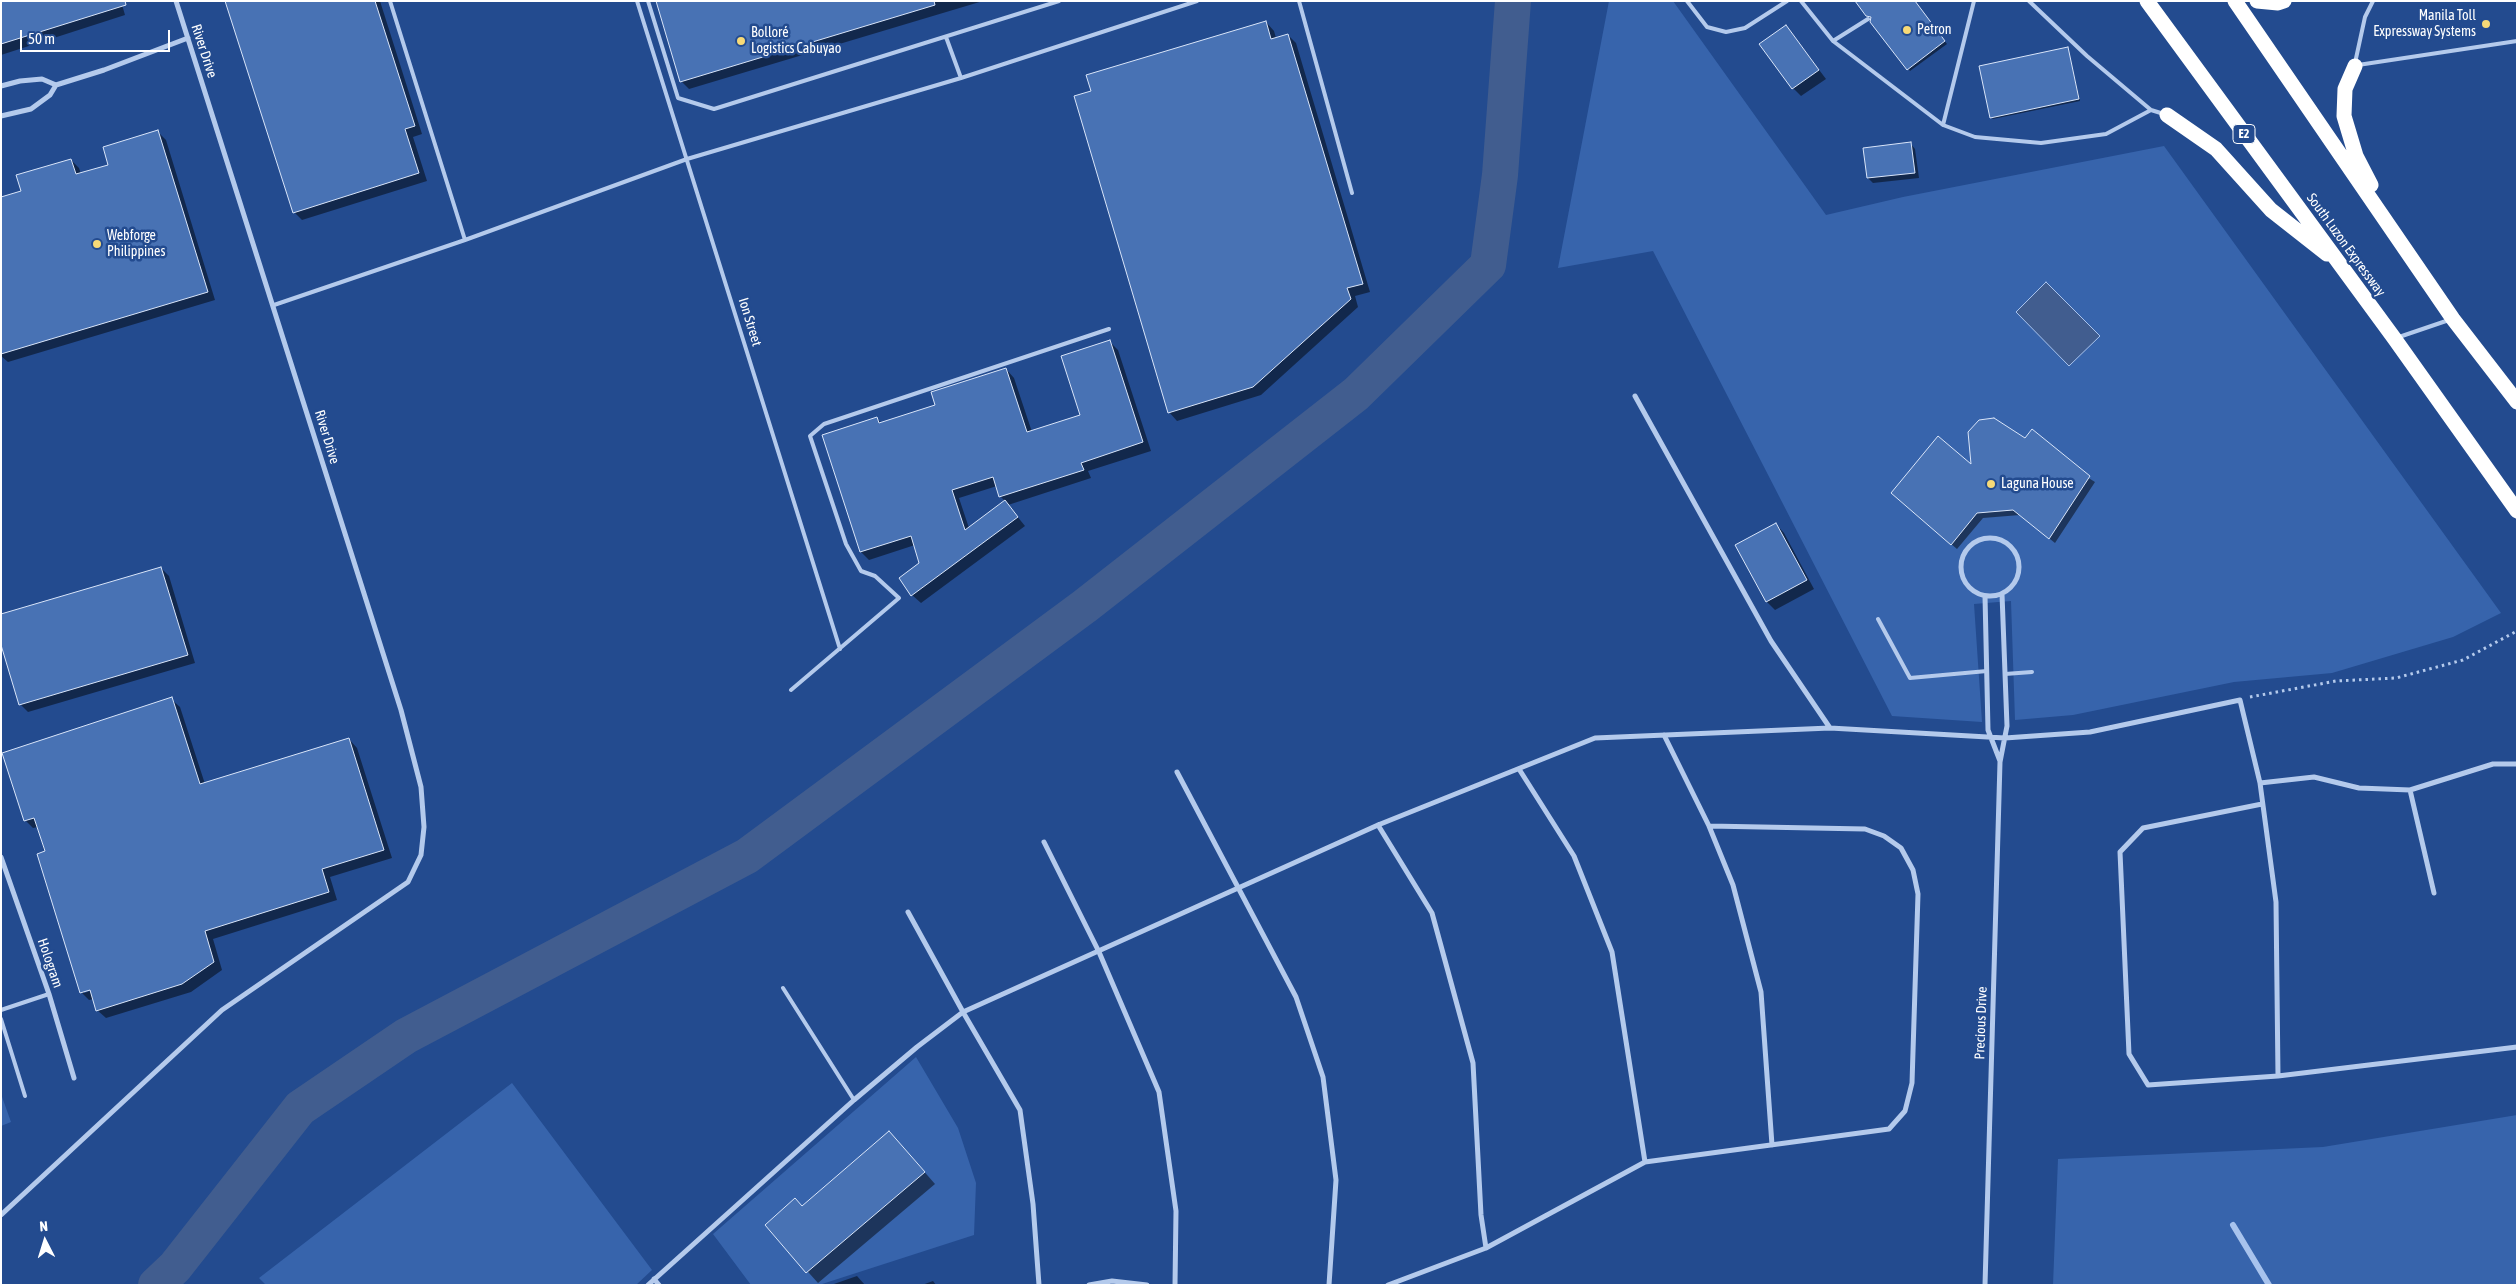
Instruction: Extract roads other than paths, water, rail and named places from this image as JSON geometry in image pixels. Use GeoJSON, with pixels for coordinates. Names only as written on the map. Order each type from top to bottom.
{"type":"FeatureCollection","features":[{"type":"Feature","properties":{"kind":"highway","name":"South Luzon Expressway"},"geometry":{"type":"LineString","coordinates":[[2147,1],[2342,266],[2517,511]]}},
{"type":"Feature","properties":{"kind":"highway"},"geometry":{"type":"LineString","coordinates":[[2235,1],[2453,319],[2517,402]]}},
{"type":"Feature","properties":{"kind":"highway"},"geometry":{"type":"LineString","coordinates":[[2257,1],[2284,1]]}},
{"type":"Feature","properties":{"kind":"highway"},"geometry":{"type":"LineString","coordinates":[[2354,66],[2346,89],[2344,116],[2356,156],[2399,240]]}},
{"type":"Feature","properties":{"kind":"highway"},"geometry":{"type":"LineString","coordinates":[[2167,115],[2216,149],[2271,210],[2342,266]]}},
{"type":"Feature","properties":{"kind":"street","name":"River Drive"},"geometry":{"type":"LineString","coordinates":[[1,1216],[222,1010],[408,882],[420,855],[424,827],[421,787],[401,710],[274,304],[176,1]]}},
{"type":"Feature","properties":{"kind":"street"},"geometry":{"type":"LineString","coordinates":[[1,86],[20,81],[42,79],[56,85],[104,70],[188,38]]}},
{"type":"Feature","properties":{"kind":"street"},"geometry":{"type":"LineString","coordinates":[[1,116],[31,109],[50,95],[56,85]]}},
{"type":"Feature","properties":{"kind":"street"},"geometry":{"type":"LineString","coordinates":[[1636,396],[1772,641],[1830,728]]}},
{"type":"Feature","properties":{"kind":"street"},"geometry":{"type":"LineString","coordinates":[[1989,538],[2007,543],[2018,559],[2018,577],[2013,586],[2002,594],[1985,596],[1970,589],[1964,581],[1961,562],[1970,545],[1979,540],[1989,538]]}},
{"type":"Feature","properties":{"kind":"street"},"geometry":{"type":"LineString","coordinates":[[2000,762],[2007,726],[2002,594]]}},
{"type":"Feature","properties":{"kind":"street"},"geometry":{"type":"LineString","coordinates":[[1985,596],[1988,730],[2000,762]]}},
{"type":"Feature","properties":{"kind":"street"},"geometry":{"type":"LineString","coordinates":[[648,1285],[854,1100],[917,1047],[963,1012],[1378,825],[1595,738],[1830,728],[1991,739],[2090,732],[2240,700],[2260,783],[2276,902],[2278,1076]]}},
{"type":"Feature","properties":{"kind":"street"},"geometry":{"type":"LineString","coordinates":[[1664,735],[1709,826],[1734,885],[1761,992],[1772,1145]]}},
{"type":"Feature","properties":{"kind":"street","name":"Precious Drive"},"geometry":{"type":"LineString","coordinates":[[1985,1285],[2000,762]]}},
{"type":"Feature","properties":{"kind":"street"},"geometry":{"type":"LineString","coordinates":[[2260,783],[2314,777],[2359,788],[2410,790],[2494,764],[2517,764]]}},
{"type":"Feature","properties":{"kind":"street"},"geometry":{"type":"LineString","coordinates":[[1519,769],[1574,856],[1612,952],[1645,1162]]}},
{"type":"Feature","properties":{"kind":"street"},"geometry":{"type":"LineString","coordinates":[[1177,772],[1296,996],[1323,1077],[1336,1180],[1329,1285]]}},
{"type":"Feature","properties":{"kind":"street"},"geometry":{"type":"LineString","coordinates":[[2410,790],[2434,893]]}},
{"type":"Feature","properties":{"kind":"street"},"geometry":{"type":"LineString","coordinates":[[2262,804],[2143,828],[2120,852],[2129,1054],[2148,1085],[2278,1076],[2517,1047]]}},
{"type":"Feature","properties":{"kind":"street"},"geometry":{"type":"LineString","coordinates":[[1378,825],[1432,914],[1473,1063],[1481,1215],[1486,1248]]}},
{"type":"Feature","properties":{"kind":"street"},"geometry":{"type":"LineString","coordinates":[[1388,1285],[1486,1248],[1645,1162],[1889,1129],[1906,1111],[1912,1083],[1918,894],[1913,870],[1901,848],[1884,836],[1865,829],[1709,826]]}},
{"type":"Feature","properties":{"kind":"street"},"geometry":{"type":"LineString","coordinates":[[1044,842],[1099,952],[1159,1092],[1176,1211],[1175,1285]]}},
{"type":"Feature","properties":{"kind":"street","name":"Hologram"},"geometry":{"type":"LineString","coordinates":[[1,857],[49,994],[74,1078]]}},
{"type":"Feature","properties":{"kind":"street"},"geometry":{"type":"LineString","coordinates":[[908,912],[1020,1110],[1033,1204],[1039,1285]]}},
{"type":"Feature","properties":{"kind":"street"},"geometry":{"type":"LineString","coordinates":[[654,1279],[659,1285]]}},
{"type":"Feature","properties":{"kind":"street"},"geometry":{"type":"LineString","coordinates":[[1089,1285],[1112,1281],[1147,1285]]}},
{"type":"Feature","properties":{"kind":"lane"},"geometry":{"type":"LineString","coordinates":[[390,1],[465,240]]}},
{"type":"Feature","properties":{"kind":"lane","name":"Ion Street"},"geometry":{"type":"LineString","coordinates":[[637,1],[840,649]]}},
{"type":"Feature","properties":{"kind":"lane"},"geometry":{"type":"LineString","coordinates":[[648,1],[678,98],[714,109],[1060,1]]}},
{"type":"Feature","properties":{"kind":"lane"},"geometry":{"type":"LineString","coordinates":[[274,304],[465,240],[687,159],[961,78],[1197,1]]}},
{"type":"Feature","properties":{"kind":"lane"},"geometry":{"type":"LineString","coordinates":[[1299,1],[1352,193]]}},
{"type":"Feature","properties":{"kind":"lane"},"geometry":{"type":"LineString","coordinates":[[1687,1],[1707,27],[1726,32],[1745,28],[1787,1]]}},
{"type":"Feature","properties":{"kind":"lane"},"geometry":{"type":"LineString","coordinates":[[1801,1],[1833,41],[1943,125],[1975,137],[2040,143],[2106,134],[2151,110]]}},
{"type":"Feature","properties":{"kind":"lane"},"geometry":{"type":"LineString","coordinates":[[1943,125],[1974,1]]}},
{"type":"Feature","properties":{"kind":"lane"},"geometry":{"type":"LineString","coordinates":[[2029,1],[2087,56],[2151,110],[2167,115]]}},
{"type":"Feature","properties":{"kind":"lane"},"geometry":{"type":"LineString","coordinates":[[2373,1],[2365,17],[2354,66],[2517,42]]}},
{"type":"Feature","properties":{"kind":"lane"},"geometry":{"type":"LineString","coordinates":[[1833,41],[1868,19]]}},
{"type":"Feature","properties":{"kind":"lane"},"geometry":{"type":"LineString","coordinates":[[946,37],[961,78]]}},
{"type":"Feature","properties":{"kind":"lane"},"geometry":{"type":"LineString","coordinates":[[2394,338],[2453,319]]}},
{"type":"Feature","properties":{"kind":"lane"},"geometry":{"type":"LineString","coordinates":[[790,690],[899,598],[875,576],[861,571],[846,544],[810,436],[824,424],[1108,329]]}},
{"type":"Feature","properties":{"kind":"lane"},"geometry":{"type":"LineString","coordinates":[[1878,619],[1910,678],[1987,670]]}},
{"type":"Feature","properties":{"kind":"lane"},"geometry":{"type":"LineString","coordinates":[[2005,674],[2032,672]]}},
{"type":"Feature","properties":{"kind":"lane"},"geometry":{"type":"LineString","coordinates":[[783,988],[854,1100]]}},
{"type":"Feature","properties":{"kind":"lane"},"geometry":{"type":"LineString","coordinates":[[1,1010],[49,994]]}},
{"type":"Feature","properties":{"kind":"lane"},"geometry":{"type":"LineString","coordinates":[[1,1019],[25,1096]]}},
{"type":"Feature","properties":{"kind":"waterway"},"geometry":{"type":"LineString","coordinates":[[156,1285],[175,1267],[300,1108],[406,1036],[747,856],[1085,606],[1356,394],[1488,265],[1500,175],[1513,1]]}},
{"type":"Feature","properties":{"kind":"waterway"},"geometry":{"type":"LineString","coordinates":[[2233,1225],[2269,1285]]}},
{"type":"Feature","properties":{"kind":"place","name":"Manila Toll Expressway Systems"},"geometry":{"type":"Point","coordinates":[2486,24]}},
{"type":"Feature","properties":{"kind":"place","name":"Petron"},"geometry":{"type":"Point","coordinates":[1907,30]}},
{"type":"Feature","properties":{"kind":"place","name":"Bolloré Logistics Cabuyao"},"geometry":{"type":"Point","coordinates":[741,41]}},
{"type":"Feature","properties":{"kind":"place","name":"Webforge Philippines"},"geometry":{"type":"Point","coordinates":[97,244]}},
{"type":"Feature","properties":{"kind":"place","name":"Laguna House"},"geometry":{"type":"Point","coordinates":[1991,484]}}]}
